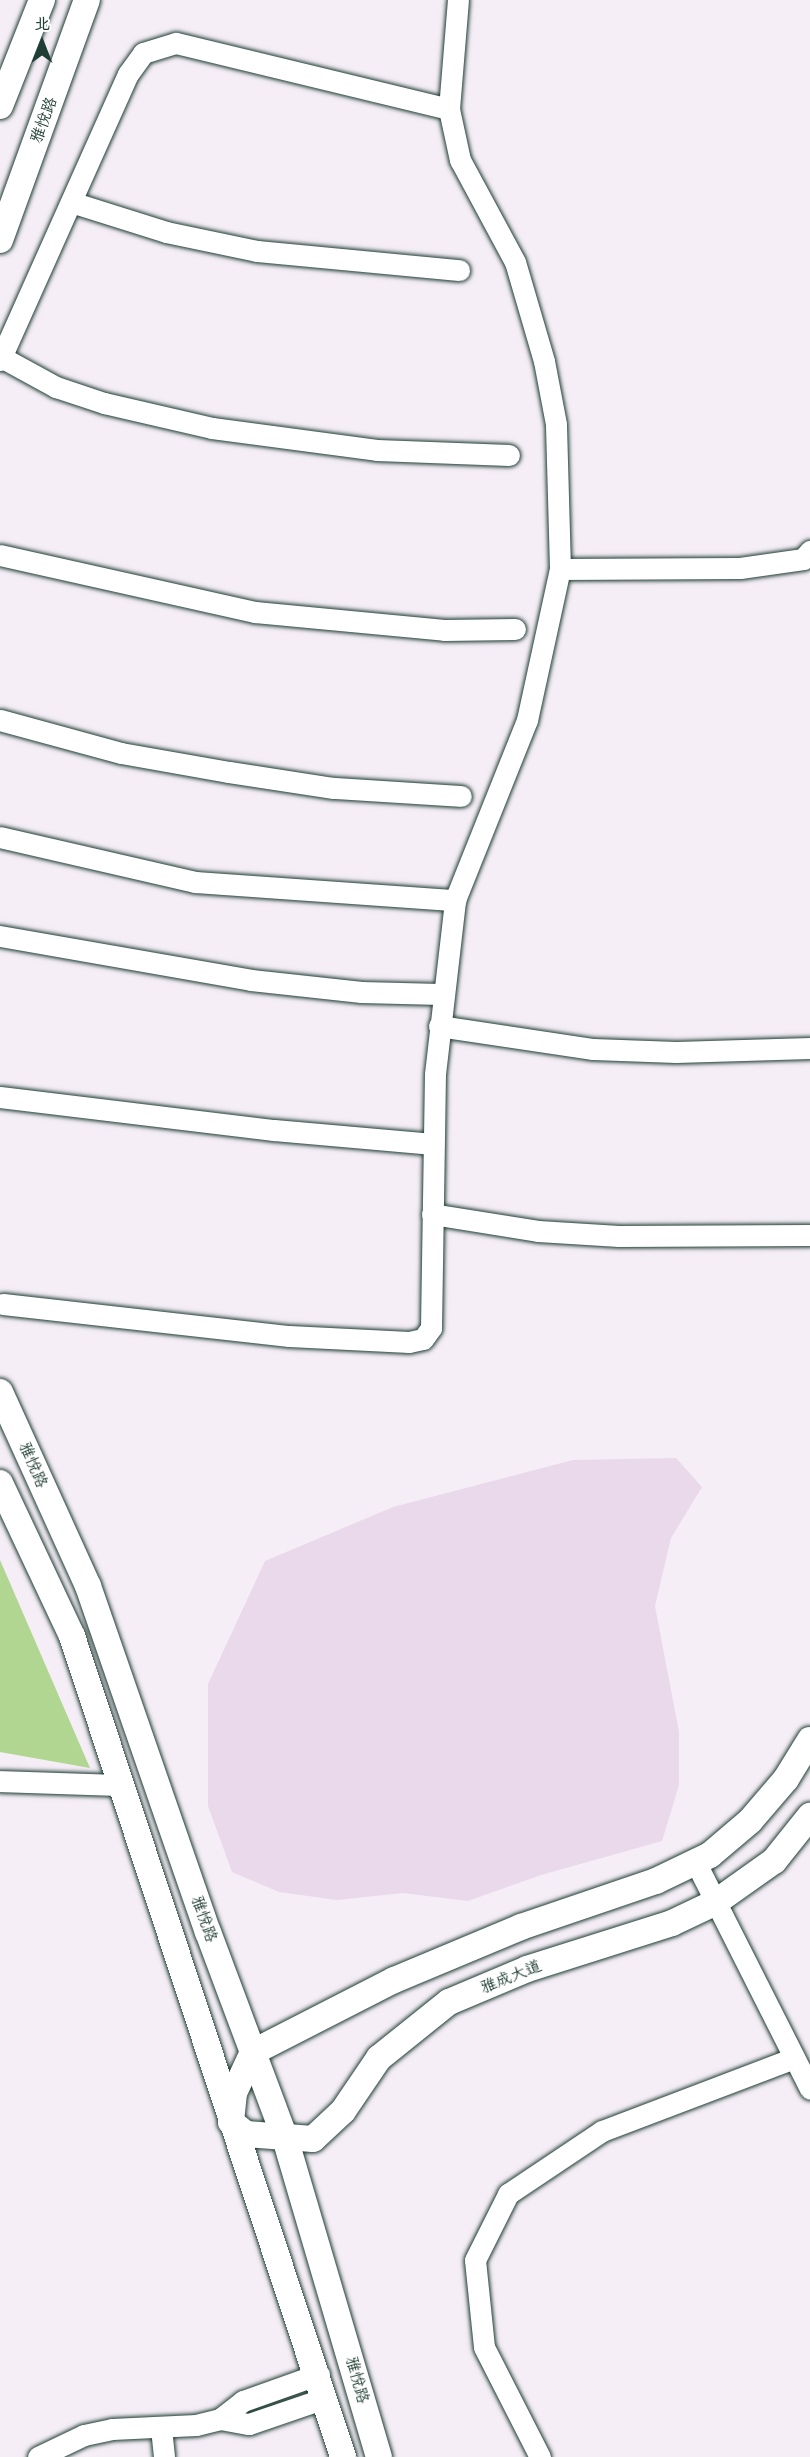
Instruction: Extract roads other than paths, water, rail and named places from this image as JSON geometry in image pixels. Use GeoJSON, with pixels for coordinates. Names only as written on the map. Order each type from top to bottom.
{"type":"FeatureCollection","features":[{"type":"Feature","properties":{"kind":"street"},"geometry":{"type":"LineString","coordinates":[[0,106],[42,0]]}},
{"type":"Feature","properties":{"kind":"street","name":"雅悦路"},"geometry":{"type":"LineString","coordinates":[[0,240],[87,0]]}},
{"type":"Feature","properties":{"kind":"street"},"geometry":{"type":"LineString","coordinates":[[3,1304],[289,1336],[423,1340],[431,1328],[433,1144],[439,1026],[441,994],[455,900],[527,720],[560,569],[556,424],[544,361],[515,262],[460,160],[448,109],[458,0]]}},
{"type":"Feature","properties":{"kind":"street"},"geometry":{"type":"LineString","coordinates":[[448,109],[176,43],[158,45],[143,53],[128,74],[1,359],[75,393],[212,428],[377,450],[509,455]]}},
{"type":"Feature","properties":{"kind":"street"},"geometry":{"type":"LineString","coordinates":[[71,201],[166,232],[257,251],[459,270]]}},
{"type":"Feature","properties":{"kind":"street"},"geometry":{"type":"LineString","coordinates":[[560,569],[740,568],[803,559],[810,551]]}},
{"type":"Feature","properties":{"kind":"street"},"geometry":{"type":"LineString","coordinates":[[0,555],[255,612],[444,630],[515,629]]}},
{"type":"Feature","properties":{"kind":"street"},"geometry":{"type":"LineString","coordinates":[[0,720],[121,753],[229,772],[334,788],[461,796]]}},
{"type":"Feature","properties":{"kind":"street"},"geometry":{"type":"LineString","coordinates":[[0,837],[195,882],[455,900]]}},
{"type":"Feature","properties":{"kind":"street"},"geometry":{"type":"LineString","coordinates":[[0,936],[251,980],[361,992],[441,994]]}},
{"type":"Feature","properties":{"kind":"street"},"geometry":{"type":"LineString","coordinates":[[439,1026],[593,1049],[676,1052],[810,1048]]}},
{"type":"Feature","properties":{"kind":"street"},"geometry":{"type":"LineString","coordinates":[[0,1097],[251,1128],[433,1144]]}},
{"type":"Feature","properties":{"kind":"street"},"geometry":{"type":"LineString","coordinates":[[432,1214],[538,1231],[619,1236],[810,1235]]}},
{"type":"Feature","properties":{"kind":"street","name":"雅悦路"},"geometry":{"type":"LineString","coordinates":[[0,1392],[88,1586],[285,2138],[379,2457]]}},
{"type":"Feature","properties":{"kind":"street"},"geometry":{"type":"LineString","coordinates":[[0,1483],[72,1636],[123,1785],[231,2122],[322,2386],[344,2457]]}},
{"type":"Feature","properties":{"kind":"street"},"geometry":{"type":"LineString","coordinates":[[231,2122],[234,2093],[253,2052],[394,1980],[521,1927],[656,1881],[710,1855],[750,1821],[786,1779],[810,1740]]}},
{"type":"Feature","properties":{"kind":"street"},"geometry":{"type":"LineString","coordinates":[[0,1781],[123,1785]]}},
{"type":"Feature","properties":{"kind":"street","name":"雅成大道"},"geometry":{"type":"LineString","coordinates":[[231,2122],[246,2134],[313,2139],[344,2111],[379,2058],[448,2002],[527,1969],[672,1923],[716,1902],[774,1861],[810,1816]]}},
{"type":"Feature","properties":{"kind":"street"},"geometry":{"type":"LineString","coordinates":[[695,1861],[792,2058],[810,2089]]}},
{"type":"Feature","properties":{"kind":"street"},"geometry":{"type":"LineString","coordinates":[[540,2457],[484,2347],[475,2260],[508,2194],[602,2131],[792,2058]]}},
{"type":"Feature","properties":{"kind":"street"},"geometry":{"type":"LineString","coordinates":[[38,2457],[94,2433],[161,2428],[220,2419],[243,2401],[322,2386]]}},
{"type":"Feature","properties":{"kind":"street"},"geometry":{"type":"LineString","coordinates":[[161,2428],[164,2457]]}}]}
